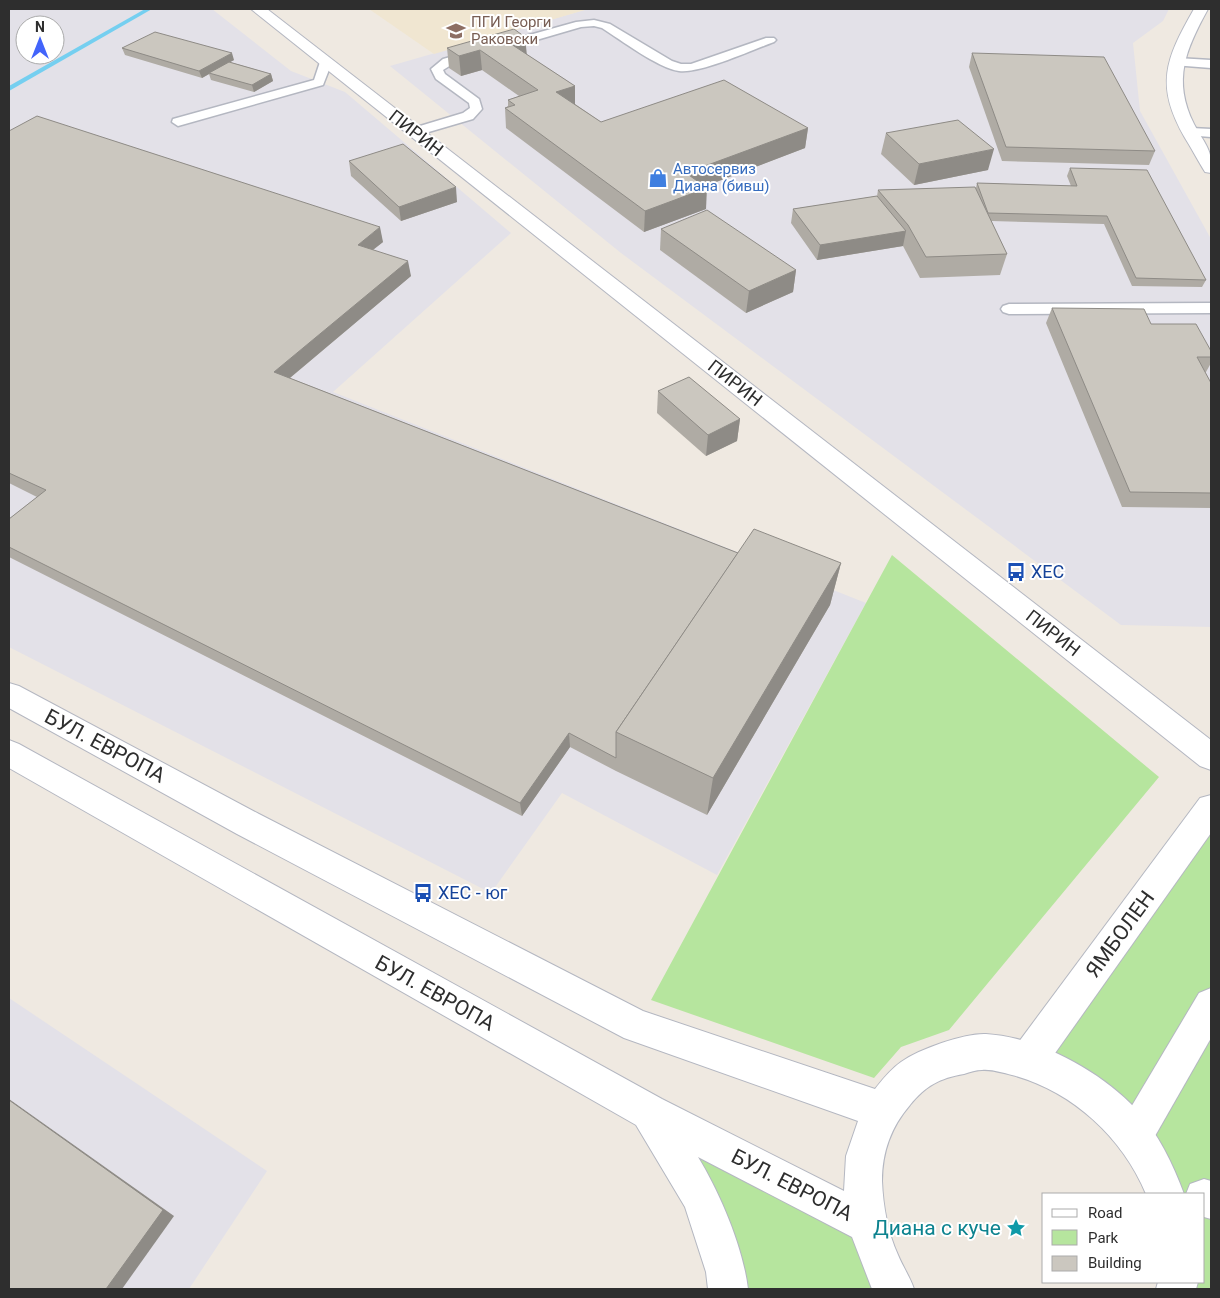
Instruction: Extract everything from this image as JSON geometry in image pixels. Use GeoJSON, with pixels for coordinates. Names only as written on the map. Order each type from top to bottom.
{"type":"FeatureCollection","features":[{"type":"Feature","properties":{"kind":"street","name":"ПИРИН"},"geometry":{"type":"LineString","coordinates":[[258,9],[1211,757]]}},
{"type":"Feature","properties":{"kind":"street"},"geometry":{"type":"LineString","coordinates":[[1201,9],[1185,37],[1177,62],[1174,81],[1175,95],[1181,113],[1211,168]]}},
{"type":"Feature","properties":{"kind":"street","name":"БУЛ. ЕВРОПА"},"geometry":{"type":"LineString","coordinates":[[9,694],[248,824],[636,1026],[882,1110]]}},
{"type":"Feature","properties":{"kind":"street","name":"БУЛ. ЕВРОПА"},"geometry":{"type":"LineString","coordinates":[[9,753],[649,1112],[866,1223]]}},
{"type":"Feature","properties":{"kind":"street","name":"ЯМБОЛЕН"},"geometry":{"type":"LineString","coordinates":[[1028,1060],[1211,808]]}},
{"type":"Feature","properties":{"kind":"street"},"geometry":{"type":"LineString","coordinates":[[1134,1137],[1211,1006]]}},
{"type":"Feature","properties":{"kind":"street"},"geometry":{"type":"LineString","coordinates":[[887,1286],[866,1223],[862,1182],[868,1143],[882,1110],[908,1078],[944,1059],[985,1052],[1028,1060],[1075,1081],[1118,1117],[1172,1192]]}},
{"type":"Feature","properties":{"kind":"street"},"geometry":{"type":"LineString","coordinates":[[649,1112],[701,1198],[726,1272],[728,1289]]}},
{"type":"Feature","properties":{"kind":"lane"},"geometry":{"type":"LineString","coordinates":[[415,132],[468,116],[476,109],[474,102],[440,76],[437,69],[447,62],[580,24],[594,23],[606,26],[668,64],[680,68],[693,67],[770,40]]}},
{"type":"Feature","properties":{"kind":"lane"},"geometry":{"type":"LineString","coordinates":[[178,122],[319,82],[326,62]]}},
{"type":"Feature","properties":{"kind":"lane"},"geometry":{"type":"LineString","coordinates":[[1177,62],[1211,64]]}},
{"type":"Feature","properties":{"kind":"lane"},"geometry":{"type":"LineString","coordinates":[[1191,132],[1211,133]]}},
{"type":"Feature","properties":{"kind":"lane"},"geometry":{"type":"LineString","coordinates":[[1009,309],[1211,308]]}},
{"type":"Feature","properties":{"kind":"shaded area"},"geometry":{"type":"Polygon","coordinates":[[[9,9],[212,9],[291,71],[345,92],[511,233],[333,392],[866,603],[717,875],[562,793],[491,893],[9,647],[9,9]]]}},
{"type":"Feature","properties":{"kind":"shaded area","name":"ПГИ Георги Раковски"},"geometry":{"type":"Polygon","coordinates":[[[369,9],[588,9],[434,54],[369,9]]]}},
{"type":"Feature","properties":{"kind":"shaded area"},"geometry":{"type":"Polygon","coordinates":[[[588,9],[1169,9],[1163,21],[1133,43],[1140,111],[1211,239],[1211,627],[1121,625],[621,253],[390,66],[588,9]]]}},
{"type":"Feature","properties":{"kind":"shaded area"},"geometry":{"type":"Polygon","coordinates":[[[9,998],[267,1171],[189,1289],[9,1289],[9,998]]]}},
{"type":"Feature","properties":{"kind":"green space"},"geometry":{"type":"Polygon","coordinates":[[[892,555],[1159,777],[949,1030],[901,1047],[874,1078],[651,1000],[892,555]]]}},
{"type":"Feature","properties":{"kind":"green space"},"geometry":{"type":"Polygon","coordinates":[[[1211,808],[1211,1289],[1176,1289],[1178,1283],[1205,1283],[1205,1193],[1165,1193],[1152,1164],[1028,1060],[1211,808]]]}},
{"type":"Feature","properties":{"kind":"green space"},"geometry":{"type":"Polygon","coordinates":[[[649,1112],[866,1223],[888,1280],[894,1289],[728,1289],[726,1272],[649,1112]]]}},
{"type":"Feature","properties":{"kind":"building"},"geometry":{"type":"Polygon","coordinates":[[[514,29],[525,37],[508,42],[575,86],[556,92],[601,122],[724,80],[808,128],[686,173],[707,188],[645,211],[505,108],[515,105],[508,100],[538,90],[480,50],[459,56],[447,48],[514,29]]]}},
{"type":"Feature","properties":{"kind":"building"},"geometry":{"type":"Polygon","coordinates":[[[155,32],[232,53],[199,71],[122,48],[155,32]]]}},
{"type":"Feature","properties":{"kind":"building"},"geometry":{"type":"Polygon","coordinates":[[[972,53],[1104,57],[1155,151],[1006,147],[972,53]]]}},
{"type":"Feature","properties":{"kind":"building"},"geometry":{"type":"Polygon","coordinates":[[[229,62],[271,74],[252,85],[209,73],[229,62]]]}},
{"type":"Feature","properties":{"kind":"building"},"geometry":{"type":"Polygon","coordinates":[[[37,116],[380,227],[358,245],[408,261],[274,372],[738,553],[616,732],[616,758],[569,733],[520,803],[9,547],[9,519],[46,490],[9,473],[9,131],[37,116]]]}},
{"type":"Feature","properties":{"kind":"building"},"geometry":{"type":"Polygon","coordinates":[[[958,120],[994,149],[919,164],[886,133],[958,120]]]}},
{"type":"Feature","properties":{"kind":"building"},"geometry":{"type":"Polygon","coordinates":[[[403,144],[456,187],[399,207],[349,161],[403,144]]]}},
{"type":"Feature","properties":{"kind":"building"},"geometry":{"type":"Polygon","coordinates":[[[1070,168],[1147,170],[1206,280],[1136,278],[1107,216],[988,213],[977,183],[1077,186],[1070,168]]]}},
{"type":"Feature","properties":{"kind":"building"},"geometry":{"type":"Polygon","coordinates":[[[975,187],[1007,254],[926,257],[908,225],[878,190],[975,187]]]}},
{"type":"Feature","properties":{"kind":"building"},"geometry":{"type":"Polygon","coordinates":[[[877,196],[906,231],[820,245],[793,209],[877,196]]]}},
{"type":"Feature","properties":{"kind":"building"},"geometry":{"type":"Polygon","coordinates":[[[707,210],[796,270],[749,291],[661,229],[707,210]]]}},
{"type":"Feature","properties":{"kind":"building"},"geometry":{"type":"Polygon","coordinates":[[[1052,308],[1144,309],[1151,324],[1196,324],[1211,351],[1211,357],[1197,357],[1211,383],[1211,493],[1130,492],[1052,308]]]}},
{"type":"Feature","properties":{"kind":"building"},"geometry":{"type":"Polygon","coordinates":[[[689,377],[740,419],[708,435],[658,391],[689,377]]]}},
{"type":"Feature","properties":{"kind":"building"},"geometry":{"type":"Polygon","coordinates":[[[754,529],[841,563],[713,778],[616,732],[754,529]]]}},
{"type":"Feature","properties":{"kind":"building"},"geometry":{"type":"Polygon","coordinates":[[[9,1100],[163,1210],[106,1289],[9,1289],[9,1100]]]}},
{"type":"Feature","properties":{"kind":"waterway"},"geometry":{"type":"LineString","coordinates":[[9,89],[149,9]]}},
{"type":"Feature","properties":{"kind":"place","name":"ПГИ Георги Раковски"},"geometry":{"type":"Point","coordinates":[456,31]}},
{"type":"Feature","properties":{"kind":"place","name":"Автосервиз Диана (бивш)"},"geometry":{"type":"Point","coordinates":[658,178]}},
{"type":"Feature","properties":{"kind":"place","name":"ХЕС"},"geometry":{"type":"Point","coordinates":[1016,572]}},
{"type":"Feature","properties":{"kind":"place","name":"ХЕС - юг"},"geometry":{"type":"Point","coordinates":[423,893]}},
{"type":"Feature","properties":{"kind":"place","name":"Диана с куче"},"geometry":{"type":"Point","coordinates":[1016,1228]}}]}
